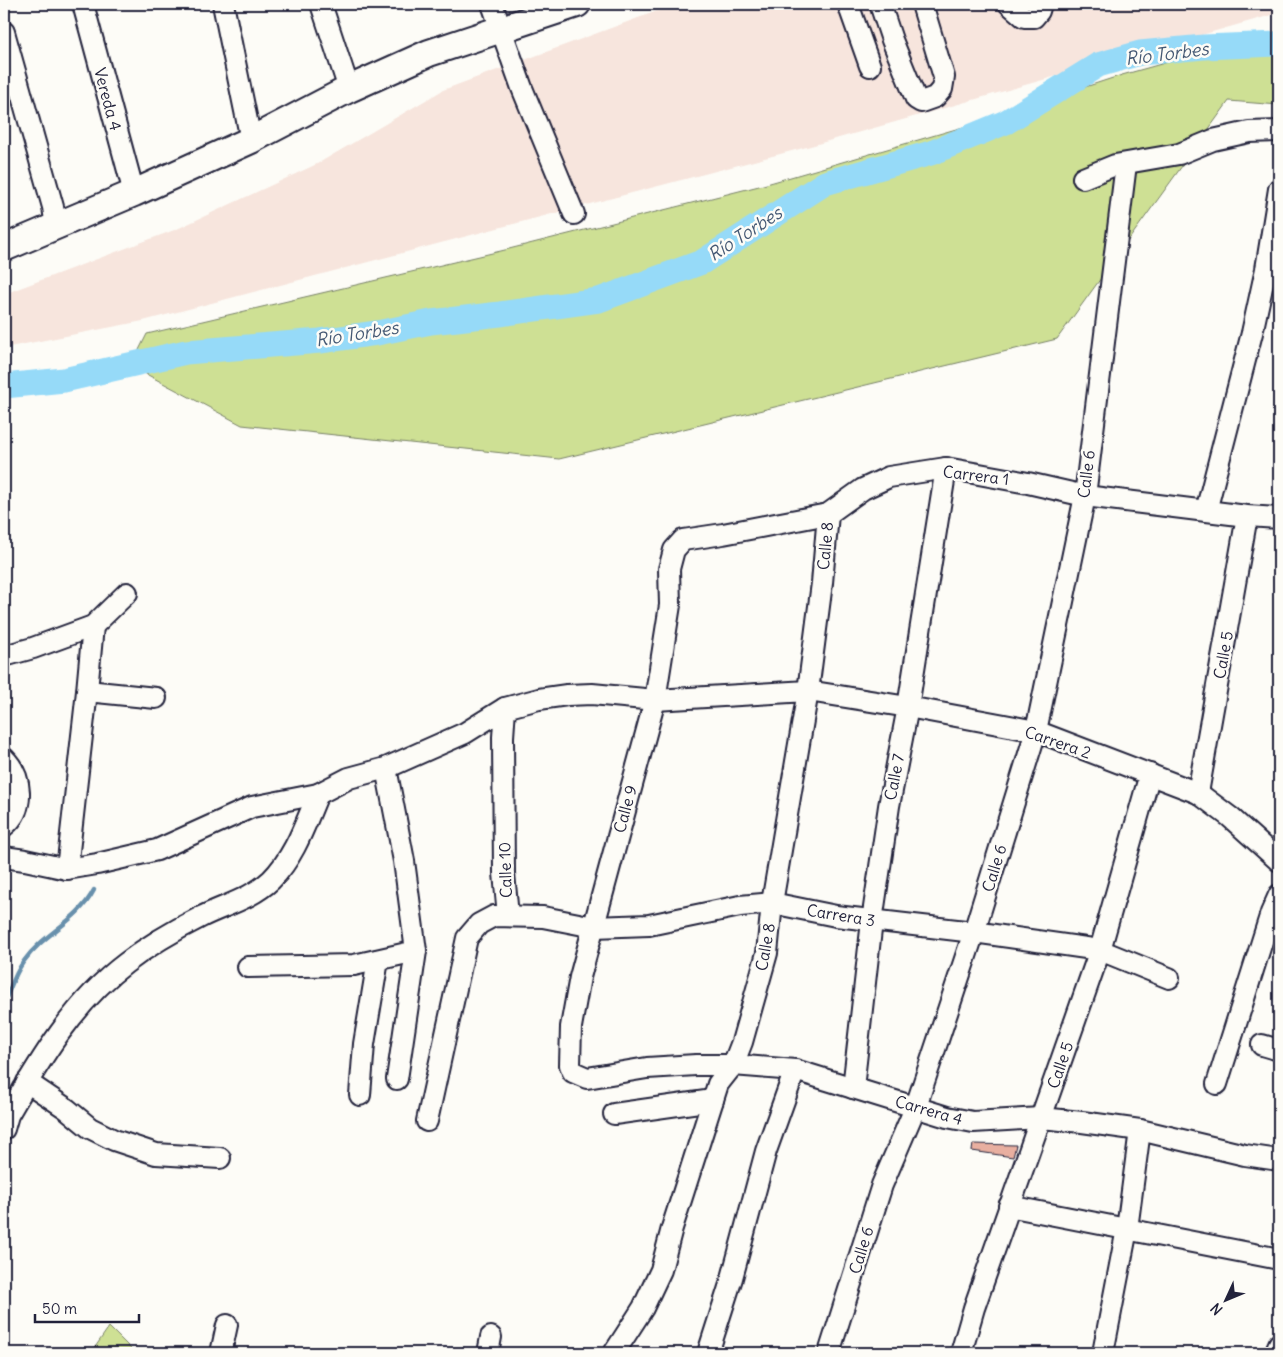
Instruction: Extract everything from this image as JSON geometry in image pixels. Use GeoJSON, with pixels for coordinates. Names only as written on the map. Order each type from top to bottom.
{"type":"FeatureCollection","features":[{"type":"Feature","properties":{"kind":"main road"},"geometry":{"type":"LineString","coordinates":[[4,247],[56,227],[251,140],[349,89],[429,53],[577,4]]}},
{"type":"Feature","properties":{"kind":"street","name":"Vereda 4"},"geometry":{"type":"LineString","coordinates":[[83,4],[134,193]]}},
{"type":"Feature","properties":{"kind":"street"},"geometry":{"type":"LineString","coordinates":[[223,4],[251,140]]}},
{"type":"Feature","properties":{"kind":"street"},"geometry":{"type":"LineString","coordinates":[[321,4],[349,89]]}},
{"type":"Feature","properties":{"kind":"street"},"geometry":{"type":"LineString","coordinates":[[492,4],[522,88],[574,214]]}},
{"type":"Feature","properties":{"kind":"street"},"geometry":{"type":"LineString","coordinates":[[848,4],[870,66]]}},
{"type":"Feature","properties":{"kind":"street"},"geometry":{"type":"LineString","coordinates":[[880,4],[913,93],[916,99],[921,102],[935,97],[942,89],[944,77],[922,4]]}},
{"type":"Feature","properties":{"kind":"street"},"geometry":{"type":"LineString","coordinates":[[1009,4],[1024,17],[1034,17],[1039,11],[1041,4]]}},
{"type":"Feature","properties":{"kind":"street"},"geometry":{"type":"LineString","coordinates":[[4,32],[53,207],[56,227]]}},
{"type":"Feature","properties":{"kind":"street"},"geometry":{"type":"LineString","coordinates":[[1083,178],[1115,166],[1179,154],[1212,140],[1249,132],[1279,132]]}},
{"type":"Feature","properties":{"kind":"street","name":"Calle 6"},"geometry":{"type":"LineString","coordinates":[[829,1353],[882,1185],[916,1106],[974,932],[1036,731],[1085,496],[1091,435],[1102,367],[1126,164]]}},
{"type":"Feature","properties":{"kind":"street"},"geometry":{"type":"LineString","coordinates":[[1206,510],[1254,324],[1266,269],[1279,189]]}},
{"type":"Feature","properties":{"kind":"street","name":"Carrera 1"},"geometry":{"type":"LineString","coordinates":[[683,540],[828,514],[862,489],[889,477],[946,468],[1085,496],[1247,516],[1279,518]]}},
{"type":"Feature","properties":{"kind":"street","name":"Calle 7"},"geometry":{"type":"LineString","coordinates":[[853,1088],[872,921],[889,806],[908,707],[946,468]]}},
{"type":"Feature","properties":{"kind":"street","name":"Calle 8"},"geometry":{"type":"LineString","coordinates":[[614,1353],[643,1308],[661,1270],[672,1228],[718,1084],[733,1065],[748,1024],[767,953],[772,903],[808,691],[822,583],[828,514]]}},
{"type":"Feature","properties":{"kind":"street","name":"Calle 5"},"geometry":{"type":"LineString","coordinates":[[1198,793],[1247,516]]}},
{"type":"Feature","properties":{"kind":"street","name":"Calle 9"},"geometry":{"type":"LineString","coordinates":[[579,1075],[573,1072],[570,1065],[570,1027],[580,977],[655,700],[670,605],[669,568],[674,550],[683,540]]}},
{"type":"Feature","properties":{"kind":"street"},"geometry":{"type":"LineString","coordinates":[[4,656],[33,648],[93,626],[127,592]]}},
{"type":"Feature","properties":{"kind":"street"},"geometry":{"type":"LineString","coordinates":[[66,869],[88,691],[93,626]]}},
{"type":"Feature","properties":{"kind":"street"},"geometry":{"type":"LineString","coordinates":[[88,691],[156,698]]}},
{"type":"Feature","properties":{"kind":"street","name":"Carrera 2"},"geometry":{"type":"LineString","coordinates":[[505,708],[567,695],[592,694],[655,700],[808,691],[908,707],[1036,731],[1198,793],[1230,817],[1279,861]]}},
{"type":"Feature","properties":{"kind":"street"},"geometry":{"type":"LineString","coordinates":[[4,857],[66,869],[157,850],[252,808],[318,794],[349,778],[386,768],[465,733],[505,708]]}},
{"type":"Feature","properties":{"kind":"street","name":"Calle 10"},"geometry":{"type":"LineString","coordinates":[[427,1121],[467,938],[479,924],[494,916],[508,916],[504,873],[503,737],[505,708]]}},
{"type":"Feature","properties":{"kind":"street"},"geometry":{"type":"LineString","coordinates":[[4,758],[12,766],[20,784],[18,801],[11,820],[4,826]]}},
{"type":"Feature","properties":{"kind":"street"},"geometry":{"type":"LineString","coordinates":[[386,768],[404,861],[416,951],[397,1078]]}},
{"type":"Feature","properties":{"kind":"street","name":"Calle 5"},"geometry":{"type":"LineString","coordinates":[[961,1353],[974,1308],[1009,1206],[1100,950],[1150,774]]}},
{"type":"Feature","properties":{"kind":"street"},"geometry":{"type":"LineString","coordinates":[[4,1129],[8,1115],[27,1082],[55,1037],[75,1013],[125,963],[165,936],[202,916],[238,902],[270,880],[294,850],[318,794]]}},
{"type":"Feature","properties":{"kind":"street"},"geometry":{"type":"LineString","coordinates":[[1218,1084],[1271,913],[1279,896]]}},
{"type":"Feature","properties":{"kind":"street","name":"Carrera 3"},"geometry":{"type":"LineString","coordinates":[[508,916],[543,917],[594,927],[649,925],[740,906],[772,903],[836,916],[974,932],[1100,950],[1170,978]]}},
{"type":"Feature","properties":{"kind":"street"},"geometry":{"type":"LineString","coordinates":[[248,967],[354,965],[416,951]]}},
{"type":"Feature","properties":{"kind":"street"},"geometry":{"type":"LineString","coordinates":[[360,1095],[364,1044],[378,960]]}},
{"type":"Feature","properties":{"kind":"street","name":"Carrera 4"},"geometry":{"type":"LineString","coordinates":[[579,1075],[587,1078],[647,1068],[733,1065],[795,1070],[916,1106],[946,1117],[972,1122],[1041,1118],[1082,1122],[1140,1130],[1245,1155],[1279,1160]]}},
{"type":"Feature","properties":{"kind":"street"},"geometry":{"type":"LineString","coordinates":[[708,1353],[732,1278],[766,1151],[795,1070]]}},
{"type":"Feature","properties":{"kind":"street"},"geometry":{"type":"LineString","coordinates":[[27,1082],[67,1109],[90,1128],[114,1140],[156,1154],[220,1158]]}},
{"type":"Feature","properties":{"kind":"street"},"geometry":{"type":"LineString","coordinates":[[614,1114],[713,1100]]}},
{"type":"Feature","properties":{"kind":"street"},"geometry":{"type":"LineString","coordinates":[[1103,1353],[1127,1230],[1140,1130]]}},
{"type":"Feature","properties":{"kind":"street"},"geometry":{"type":"LineString","coordinates":[[1009,1206],[1279,1259]]}},
{"type":"Feature","properties":{"kind":"street"},"geometry":{"type":"LineString","coordinates":[[220,1353],[227,1325]]}},
{"type":"Feature","properties":{"kind":"street"},"geometry":{"type":"LineString","coordinates":[[1275,1353],[1279,1344]]}},
{"type":"Feature","properties":{"kind":"shaded area"},"geometry":{"type":"Polygon","coordinates":[[[676,4],[1279,4],[1279,13],[807,147],[143,321],[4,348],[4,294],[177,229],[317,164],[443,90],[676,4]]]}},
{"type":"Feature","properties":{"kind":"green space"},"geometry":{"type":"Polygon","coordinates":[[[1279,31],[1279,105],[1229,101],[1057,339],[559,459],[242,425],[131,366],[147,334],[505,250],[763,185],[963,127],[1122,75],[1279,31]]]}},
{"type":"Feature","properties":{"kind":"green space"},"geometry":{"type":"Polygon","coordinates":[[[109,1327],[135,1353],[91,1353],[109,1327]]]}},
{"type":"Feature","properties":{"kind":"building"},"geometry":{"type":"Polygon","coordinates":[[[973,1144],[1016,1145],[1013,1157],[972,1151],[973,1144]]]}},
{"type":"Feature","properties":{"kind":"waterway","name":"Río Torbes"},"geometry":{"type":"LineString","coordinates":[[4,386],[64,380],[186,352],[320,341],[377,333],[431,322],[599,300],[702,262],[825,183],[931,153],[1006,122],[1098,65],[1140,53],[1204,47],[1279,44]]}},
{"type":"Feature","properties":{"kind":"waterway"},"geometry":{"type":"LineString","coordinates":[[4,1003],[15,976],[24,961],[41,942],[79,910],[94,890]]}}]}
